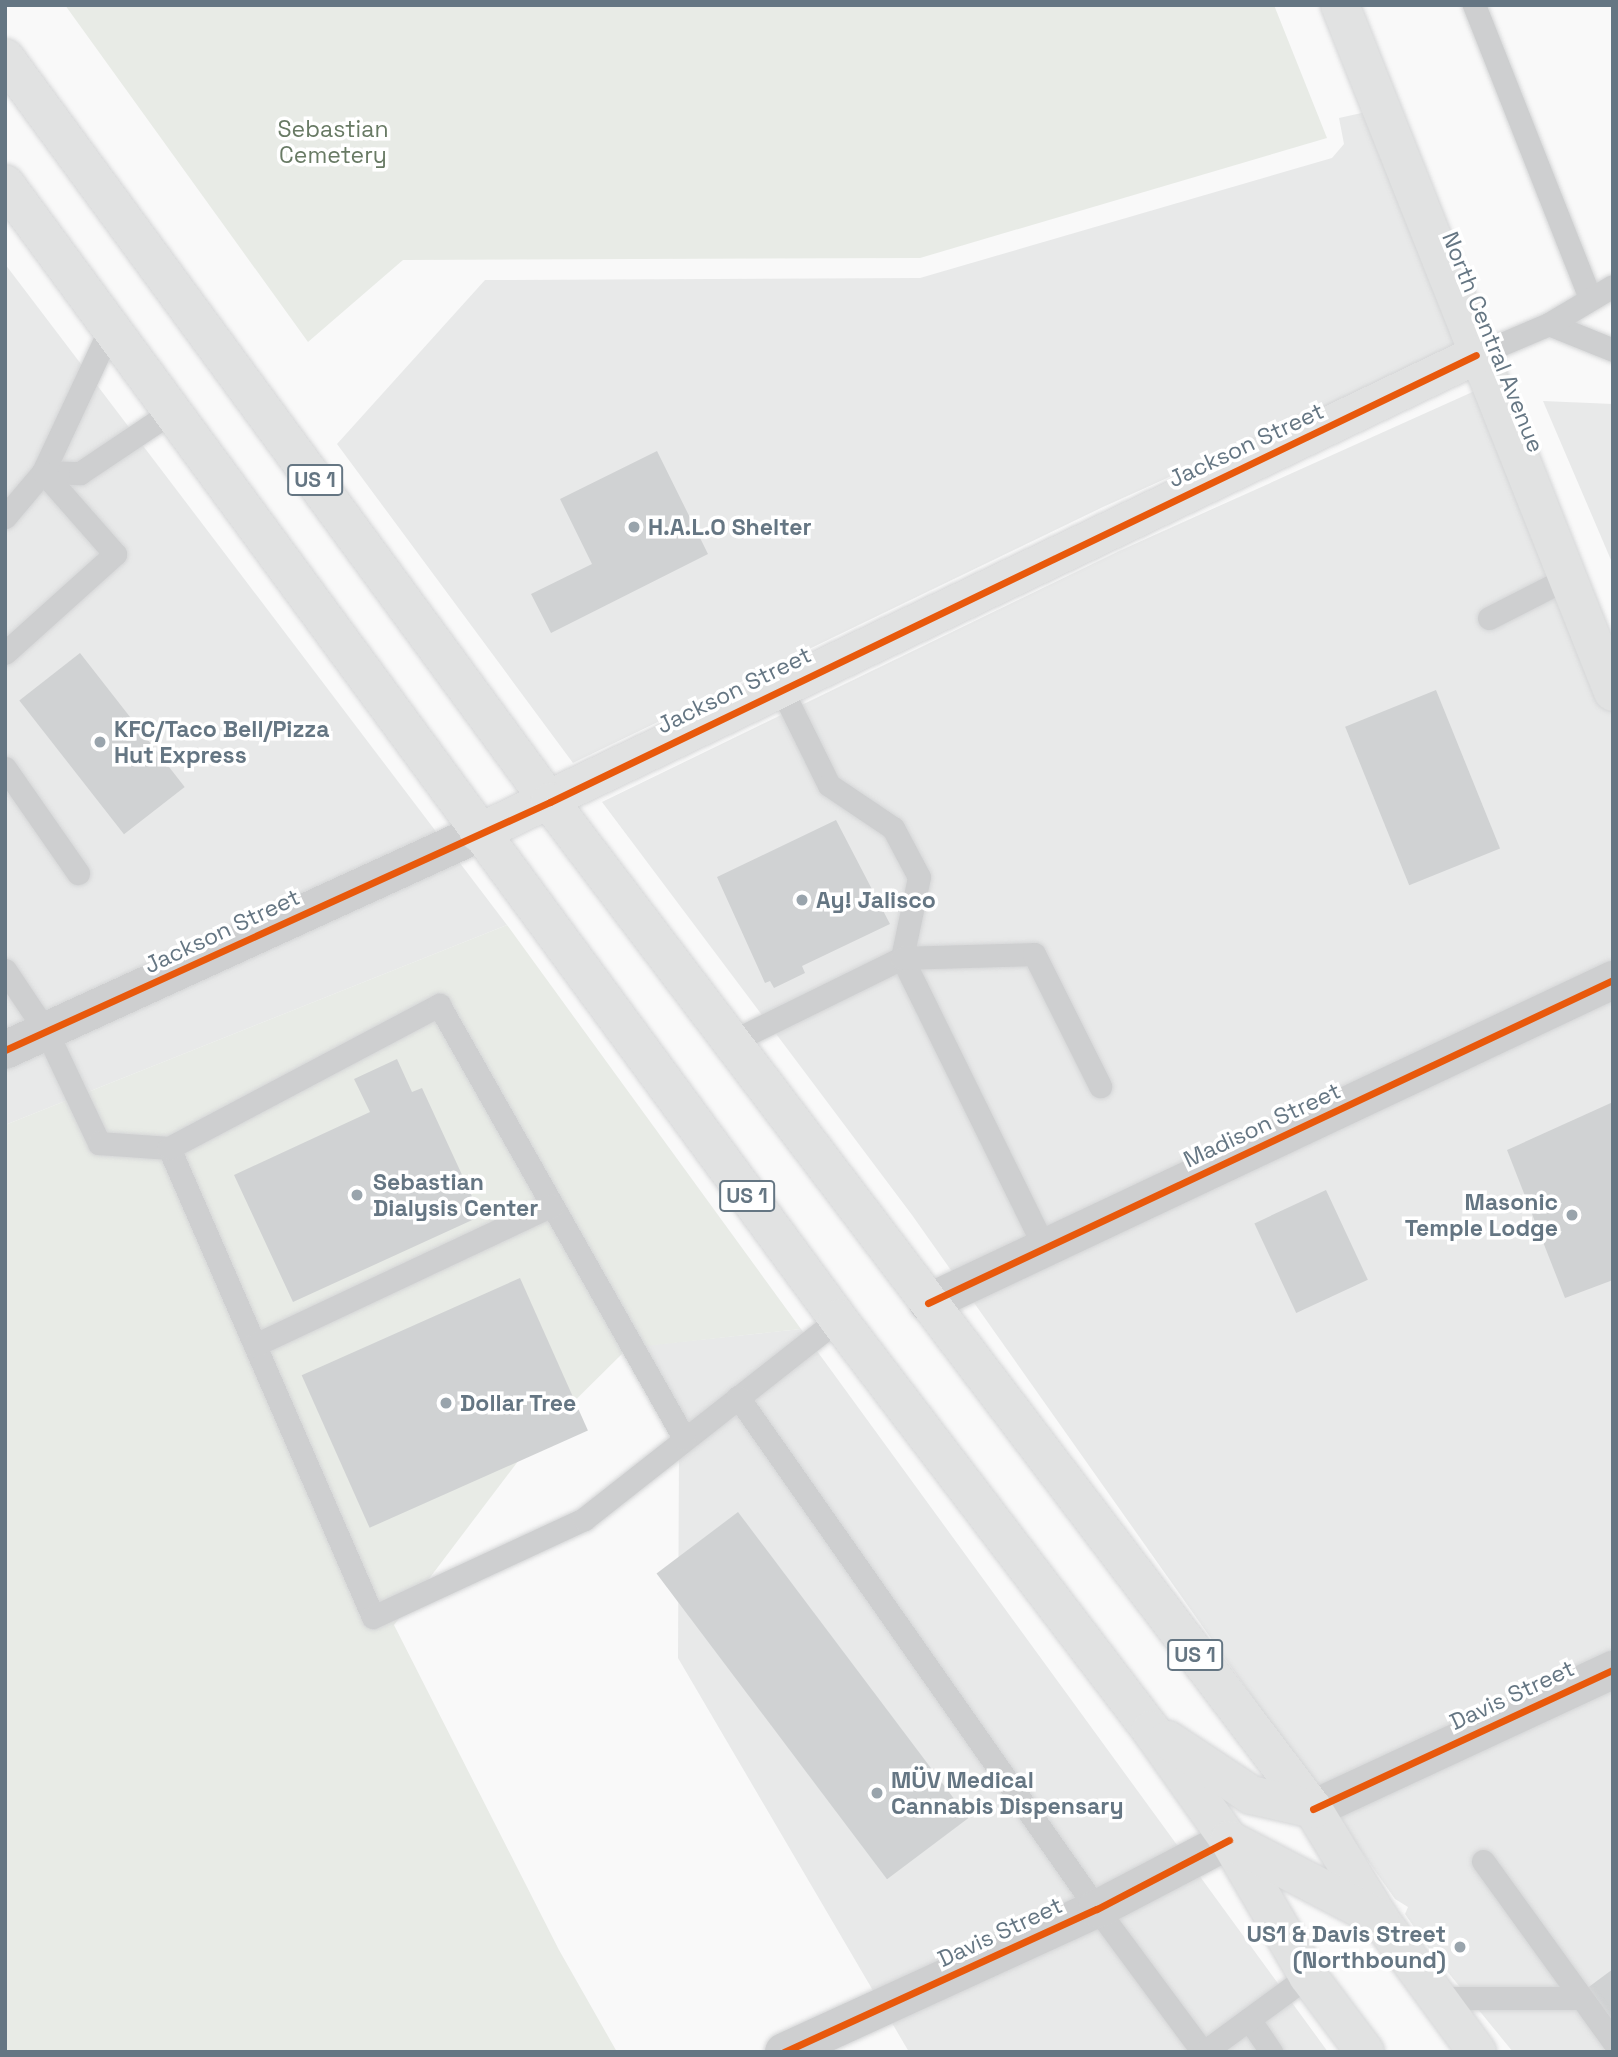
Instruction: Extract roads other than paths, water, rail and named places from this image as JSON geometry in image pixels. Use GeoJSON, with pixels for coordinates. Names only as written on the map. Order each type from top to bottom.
{"type":"FeatureCollection","features":[{"type":"Feature","properties":{"kind":"main road","name":"North Central Avenue"},"geometry":{"type":"LineString","coordinates":[[1339,5],[1476,355],[1613,692]]}},
{"type":"Feature","properties":{"kind":"main road","name":"US 1"},"geometry":{"type":"LineString","coordinates":[[5,58],[550,802],[1313,1809],[1379,1918],[1477,2052]]}},
{"type":"Feature","properties":{"kind":"main road","name":"US 1"},"geometry":{"type":"LineString","coordinates":[[5,184],[478,833],[838,1319],[1151,1730],[1229,1840],[1308,1976],[1365,2052]]}},
{"type":"Feature","properties":{"kind":"main road","name":"Jackson Street"},"geometry":{"type":"LineString","coordinates":[[478,833],[550,802],[781,688],[1476,355]]}},
{"type":"Feature","properties":{"kind":"main road"},"geometry":{"type":"LineString","coordinates":[[1151,1730],[1251,1795],[1313,1809]]}},
{"type":"Feature","properties":{"kind":"main road"},"geometry":{"type":"LineString","coordinates":[[1229,1840],[1379,1918]]}},
{"type":"Feature","properties":{"kind":"street","name":"Jackson Street"},"geometry":{"type":"LineString","coordinates":[[5,1050],[478,833]]}},
{"type":"Feature","properties":{"kind":"street","name":"Madison Street"},"geometry":{"type":"LineString","coordinates":[[928,1303],[1613,980]]}},
{"type":"Feature","properties":{"kind":"street","name":"Davis Street"},"geometry":{"type":"LineString","coordinates":[[1313,1809],[1613,1670]]}},
{"type":"Feature","properties":{"kind":"street","name":"Davis Street"},"geometry":{"type":"LineString","coordinates":[[784,2052],[1097,1909],[1229,1840]]}},
{"type":"Feature","properties":{"kind":"lane"},"geometry":{"type":"LineString","coordinates":[[1474,5],[1590,298]]}},
{"type":"Feature","properties":{"kind":"lane"},"geometry":{"type":"LineString","coordinates":[[1476,355],[1549,324],[1613,286]]}},
{"type":"Feature","properties":{"kind":"lane"},"geometry":{"type":"LineString","coordinates":[[1549,324],[1613,350]]}},
{"type":"Feature","properties":{"kind":"lane"},"geometry":{"type":"LineString","coordinates":[[5,517],[43,472],[111,327]]}},
{"type":"Feature","properties":{"kind":"lane"},"geometry":{"type":"LineString","coordinates":[[43,472],[80,473],[171,412]]}},
{"type":"Feature","properties":{"kind":"lane"},"geometry":{"type":"LineString","coordinates":[[5,653],[115,554],[43,472]]}},
{"type":"Feature","properties":{"kind":"lane"},"geometry":{"type":"LineString","coordinates":[[1489,618],[1567,578]]}},
{"type":"Feature","properties":{"kind":"lane"},"geometry":{"type":"LineString","coordinates":[[781,688],[829,785],[893,828],[919,877],[902,958],[1045,1250]]}},
{"type":"Feature","properties":{"kind":"lane"},"geometry":{"type":"LineString","coordinates":[[5,768],[78,873]]}},
{"type":"Feature","properties":{"kind":"lane"},"geometry":{"type":"LineString","coordinates":[[731,1042],[902,958],[1034,954],[1100,1086]]}},
{"type":"Feature","properties":{"kind":"lane"},"geometry":{"type":"LineString","coordinates":[[5,970],[47,1033],[99,1143],[169,1148],[439,1005],[684,1438]]}},
{"type":"Feature","properties":{"kind":"lane"},"geometry":{"type":"LineString","coordinates":[[169,1148],[373,1617],[584,1519],[838,1319]]}},
{"type":"Feature","properties":{"kind":"lane"},"geometry":{"type":"LineString","coordinates":[[255,1345],[552,1205]]}},
{"type":"Feature","properties":{"kind":"lane"},"geometry":{"type":"LineString","coordinates":[[738,1397],[1097,1909],[1204,2052],[1308,1976]]}},
{"type":"Feature","properties":{"kind":"lane"},"geometry":{"type":"LineString","coordinates":[[1483,1861],[1613,2041]]}},
{"type":"Feature","properties":{"kind":"lane"},"geometry":{"type":"LineString","coordinates":[[1437,1998],[1581,1998]]}},
{"type":"Feature","properties":{"kind":"lane"},"geometry":{"type":"LineString","coordinates":[[1249,2019],[1271,2052]]}},
{"type":"Feature","properties":{"kind":"place","name":"H.A.L.O Shelter"},"geometry":{"type":"Point","coordinates":[634,527]}},
{"type":"Feature","properties":{"kind":"place","name":"KFC/Taco Bell/Pizza Hut Express"},"geometry":{"type":"Point","coordinates":[100,742]}},
{"type":"Feature","properties":{"kind":"place","name":"Ay! Jalisco"},"geometry":{"type":"Point","coordinates":[802,900]}},
{"type":"Feature","properties":{"kind":"place","name":"Sebastian Dialysis Center"},"geometry":{"type":"Point","coordinates":[357,1195]}},
{"type":"Feature","properties":{"kind":"place","name":"Masonic Temple Lodge"},"geometry":{"type":"Point","coordinates":[1572,1215]}},
{"type":"Feature","properties":{"kind":"place","name":"Dollar Tree"},"geometry":{"type":"Point","coordinates":[446,1403]}},
{"type":"Feature","properties":{"kind":"place","name":"MÜV Medical Cannabis Dispensary"},"geometry":{"type":"Point","coordinates":[877,1793]}},
{"type":"Feature","properties":{"kind":"place","name":"US1 & Davis Street (Northbound)"},"geometry":{"type":"Point","coordinates":[1460,1947]}},
{"type":"Feature","properties":{"kind":"park label","name":"Sebastian Cemetery"},"geometry":{"type":"Point","coordinates":[333,142]}}]}
